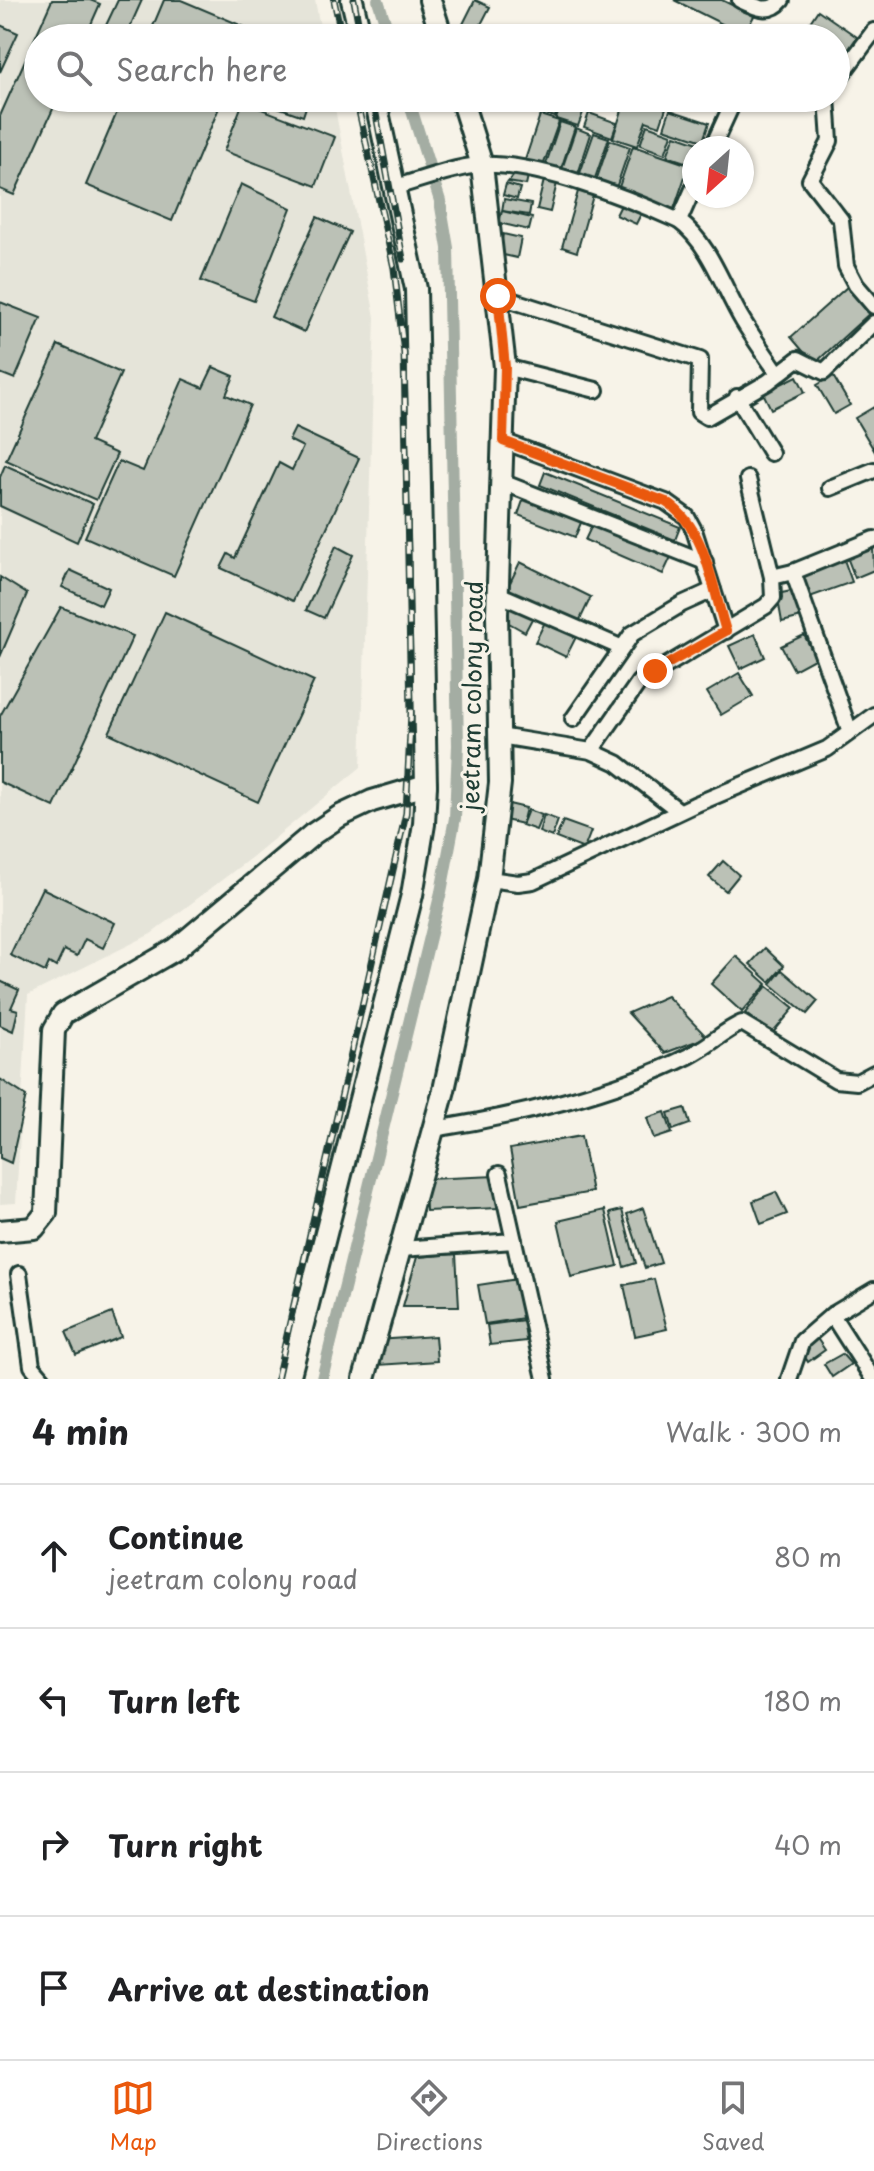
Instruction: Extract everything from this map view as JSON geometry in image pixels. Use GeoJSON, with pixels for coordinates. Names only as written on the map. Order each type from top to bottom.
{"type":"FeatureCollection","features":[{"type":"Feature","properties":{"kind":"street"},"geometry":{"type":"LineString","coordinates":[[352,0],[358,24]]}},
{"type":"Feature","properties":{"kind":"street"},"geometry":{"type":"LineString","coordinates":[[430,0],[438,24]]}},
{"type":"Feature","properties":{"kind":"street"},"geometry":{"type":"LineString","coordinates":[[740,0],[766,9],[776,7],[782,0]]}},
{"type":"Feature","properties":{"kind":"street"},"geometry":{"type":"LineString","coordinates":[[850,63],[874,31]]}},
{"type":"Feature","properties":{"kind":"street"},"geometry":{"type":"LineString","coordinates":[[289,1379],[412,895],[424,824],[426,785],[416,289],[401,185],[379,112]]}},
{"type":"Feature","properties":{"kind":"street","name":"jeetram colony road"},"geometry":{"type":"LineString","coordinates":[[364,1379],[433,1129],[489,879],[500,783],[498,594],[505,367],[498,296],[463,112]]}},
{"type":"Feature","properties":{"kind":"street"},"geometry":{"type":"LineString","coordinates":[[718,136],[729,112]]}},
{"type":"Feature","properties":{"kind":"street"},"geometry":{"type":"LineString","coordinates":[[828,112],[830,141],[810,180],[841,220],[846,266],[874,306]]}},
{"type":"Feature","properties":{"kind":"street"},"geometry":{"type":"LineString","coordinates":[[401,185],[472,166],[568,180],[679,221],[689,229],[709,257],[743,320],[778,373]]}},
{"type":"Feature","properties":{"kind":"street"},"geometry":{"type":"LineString","coordinates":[[679,221],[685,208]]}},
{"type":"Feature","properties":{"kind":"street"},"geometry":{"type":"LineString","coordinates":[[498,296],[700,360],[702,416],[707,417],[798,359],[824,372],[872,330]]}},
{"type":"Feature","properties":{"kind":"street"},"geometry":{"type":"LineString","coordinates":[[505,367],[596,390]]}},
{"type":"Feature","properties":{"kind":"street"},"geometry":{"type":"LineString","coordinates":[[737,397],[771,453]]}},
{"type":"Feature","properties":{"kind":"street"},"geometry":{"type":"LineString","coordinates":[[503,441],[666,502],[687,517],[705,562],[726,631]]}},
{"type":"Feature","properties":{"kind":"street"},"geometry":{"type":"LineString","coordinates":[[830,488],[874,470]]}},
{"type":"Feature","properties":{"kind":"street"},"geometry":{"type":"LineString","coordinates":[[591,751],[639,682],[726,631],[773,598],[772,577],[748,479]]}},
{"type":"Feature","properties":{"kind":"street"},"geometry":{"type":"LineString","coordinates":[[502,482],[705,562]]}},
{"type":"Feature","properties":{"kind":"street"},"geometry":{"type":"LineString","coordinates":[[772,577],[793,572],[874,539]]}},
{"type":"Feature","properties":{"kind":"street"},"geometry":{"type":"LineString","coordinates":[[793,572],[850,732]]}},
{"type":"Feature","properties":{"kind":"street"},"geometry":{"type":"LineString","coordinates":[[573,719],[620,647],[632,634],[682,604],[713,590]]}},
{"type":"Feature","properties":{"kind":"street"},"geometry":{"type":"LineString","coordinates":[[498,594],[620,647]]}},
{"type":"Feature","properties":{"kind":"street"},"geometry":{"type":"LineString","coordinates":[[489,879],[518,883],[533,881],[679,811],[827,749],[874,715]]}},
{"type":"Feature","properties":{"kind":"street"},"geometry":{"type":"LineString","coordinates":[[499,736],[591,751],[628,771],[679,811]]}},
{"type":"Feature","properties":{"kind":"street"},"geometry":{"type":"LineString","coordinates":[[0,1231],[34,1228],[46,1213],[54,1030],[63,1014],[176,949],[313,834],[340,816],[372,801],[426,785]]}},
{"type":"Feature","properties":{"kind":"street"},"geometry":{"type":"LineString","coordinates":[[433,1129],[486,1121],[576,1097],[690,1056],[742,1023],[836,1080],[857,1082],[874,1073]]}},
{"type":"Feature","properties":{"kind":"street"},"geometry":{"type":"LineString","coordinates":[[499,1174],[545,1379]]}},
{"type":"Feature","properties":{"kind":"street"},"geometry":{"type":"LineString","coordinates":[[401,1249],[514,1241]]}},
{"type":"Feature","properties":{"kind":"street"},"geometry":{"type":"LineString","coordinates":[[19,1274],[32,1366],[43,1379]]}},
{"type":"Feature","properties":{"kind":"street"},"geometry":{"type":"LineString","coordinates":[[789,1379],[798,1347],[832,1315],[874,1290]]}},
{"type":"Feature","properties":{"kind":"street"},"geometry":{"type":"LineString","coordinates":[[832,1315],[873,1379]]}},
{"type":"Feature","properties":{"kind":"shaded area"},"geometry":{"type":"Polygon","coordinates":[[[0,0],[315,0],[319,24],[24,24],[24,112],[336,112],[375,317],[361,767],[252,857],[151,934],[28,995],[16,1203],[0,1204],[0,0]]]}},
{"type":"Feature","properties":{"kind":"building"},"geometry":{"type":"Polygon","coordinates":[[[52,0],[90,0],[100,4],[91,24],[41,24],[52,0]]]}},
{"type":"Feature","properties":{"kind":"building"},"geometry":{"type":"Polygon","coordinates":[[[118,0],[142,0],[131,24],[107,24],[118,0]]]}},
{"type":"Feature","properties":{"kind":"building"},"geometry":{"type":"Polygon","coordinates":[[[164,0],[181,0],[238,24],[154,24],[164,0]]]}},
{"type":"Feature","properties":{"kind":"building"},"geometry":{"type":"Polygon","coordinates":[[[475,0],[490,7],[481,24],[463,24],[475,0]]]}},
{"type":"Feature","properties":{"kind":"building"},"geometry":{"type":"Polygon","coordinates":[[[674,0],[722,0],[754,16],[750,24],[722,24],[674,0]]]}},
{"type":"Feature","properties":{"kind":"building"},"geometry":{"type":"Polygon","coordinates":[[[818,10],[838,24],[813,24],[810,22],[818,10]]]}},
{"type":"Feature","properties":{"kind":"building"},"geometry":{"type":"Polygon","coordinates":[[[0,25],[18,33],[0,72],[0,25]]]}},
{"type":"Feature","properties":{"kind":"building"},"geometry":{"type":"Polygon","coordinates":[[[850,32],[857,37],[850,47],[850,32]]]}},
{"type":"Feature","properties":{"kind":"building"},"geometry":{"type":"Polygon","coordinates":[[[24,62],[24,112],[52,112],[14,195],[0,189],[0,116],[24,62]]]}},
{"type":"Feature","properties":{"kind":"building"},"geometry":{"type":"Polygon","coordinates":[[[117,112],[217,112],[172,221],[86,185],[117,112]]]}},
{"type":"Feature","properties":{"kind":"building"},"geometry":{"type":"Polygon","coordinates":[[[239,112],[269,112],[335,137],[316,186],[224,151],[239,112]]]}},
{"type":"Feature","properties":{"kind":"building"},"geometry":{"type":"Polygon","coordinates":[[[539,112],[557,112],[555,117],[539,112]]]}},
{"type":"Feature","properties":{"kind":"building"},"geometry":{"type":"Polygon","coordinates":[[[558,112],[583,112],[578,126],[556,119],[558,112]]]}},
{"type":"Feature","properties":{"kind":"building"},"geometry":{"type":"Polygon","coordinates":[[[621,112],[665,112],[660,126],[646,121],[637,146],[613,138],[621,112]]]}},
{"type":"Feature","properties":{"kind":"building"},"geometry":{"type":"Polygon","coordinates":[[[669,112],[709,123],[705,136],[688,136],[664,128],[669,112]]]}},
{"type":"Feature","properties":{"kind":"building"},"geometry":{"type":"Polygon","coordinates":[[[589,113],[617,123],[612,137],[584,127],[589,113]]]}},
{"type":"Feature","properties":{"kind":"building"},"geometry":{"type":"Polygon","coordinates":[[[540,115],[559,121],[543,166],[525,160],[540,115]]]}},
{"type":"Feature","properties":{"kind":"building"},"geometry":{"type":"Polygon","coordinates":[[[560,122],[575,127],[560,172],[545,167],[560,122]]]}},
{"type":"Feature","properties":{"kind":"building"},"geometry":{"type":"Polygon","coordinates":[[[647,125],[672,134],[665,154],[640,145],[647,125]]]}},
{"type":"Feature","properties":{"kind":"building"},"geometry":{"type":"Polygon","coordinates":[[[576,128],[591,134],[578,174],[562,169],[576,128]]]}},
{"type":"Feature","properties":{"kind":"building"},"geometry":{"type":"Polygon","coordinates":[[[594,133],[609,138],[594,181],[579,176],[594,133]]]}},
{"type":"Feature","properties":{"kind":"building"},"geometry":{"type":"Polygon","coordinates":[[[675,135],[682,137],[682,161],[667,156],[675,135]]]}},
{"type":"Feature","properties":{"kind":"building"},"geometry":{"type":"Polygon","coordinates":[[[610,140],[630,147],[616,188],[596,181],[610,140]]]}},
{"type":"Feature","properties":{"kind":"building"},"geometry":{"type":"Polygon","coordinates":[[[633,146],[682,163],[682,186],[674,209],[618,190],[633,146]]]}},
{"type":"Feature","properties":{"kind":"building"},"geometry":{"type":"Polygon","coordinates":[[[515,174],[528,176],[526,185],[508,182],[515,174]]]}},
{"type":"Feature","properties":{"kind":"building"},"geometry":{"type":"Polygon","coordinates":[[[544,180],[557,183],[550,212],[537,209],[544,180]]]}},
{"type":"Feature","properties":{"kind":"building"},"geometry":{"type":"Polygon","coordinates":[[[241,184],[291,208],[254,301],[201,281],[241,184]]]}},
{"type":"Feature","properties":{"kind":"building"},"geometry":{"type":"Polygon","coordinates":[[[506,184],[520,188],[517,199],[503,195],[506,184]]]}},
{"type":"Feature","properties":{"kind":"building"},"geometry":{"type":"Polygon","coordinates":[[[579,188],[594,192],[577,252],[562,247],[579,188]]]}},
{"type":"Feature","properties":{"kind":"building"},"geometry":{"type":"Polygon","coordinates":[[[504,199],[531,204],[529,215],[502,211],[504,199]]]}},
{"type":"Feature","properties":{"kind":"building"},"geometry":{"type":"Polygon","coordinates":[[[621,205],[641,214],[636,224],[616,215],[621,205]]]}},
{"type":"Feature","properties":{"kind":"building"},"geometry":{"type":"Polygon","coordinates":[[[502,211],[532,218],[529,230],[499,223],[502,211]]]}},
{"type":"Feature","properties":{"kind":"building"},"geometry":{"type":"Polygon","coordinates":[[[317,217],[350,232],[304,332],[271,317],[317,217]]]}},
{"type":"Feature","properties":{"kind":"building"},"geometry":{"type":"Polygon","coordinates":[[[503,234],[521,238],[517,258],[499,254],[503,234]]]}},
{"type":"Feature","properties":{"kind":"building"},"geometry":{"type":"Polygon","coordinates":[[[847,287],[871,312],[814,364],[791,337],[847,287]]]}},
{"type":"Feature","properties":{"kind":"building"},"geometry":{"type":"Polygon","coordinates":[[[0,302],[41,318],[15,379],[0,373],[0,302]]]}},
{"type":"Feature","properties":{"kind":"building"},"geometry":{"type":"Polygon","coordinates":[[[58,345],[121,373],[90,442],[117,454],[96,500],[6,460],[58,345]]]}},
{"type":"Feature","properties":{"kind":"building"},"geometry":{"type":"Polygon","coordinates":[[[213,367],[234,376],[226,395],[250,405],[174,576],[85,537],[119,461],[143,471],[183,379],[203,388],[213,367]]]}},
{"type":"Feature","properties":{"kind":"building"},"geometry":{"type":"Polygon","coordinates":[[[797,376],[805,392],[771,409],[763,393],[797,376]]]}},
{"type":"Feature","properties":{"kind":"building"},"geometry":{"type":"Polygon","coordinates":[[[833,376],[850,405],[834,414],[817,385],[833,376]]]}},
{"type":"Feature","properties":{"kind":"building"},"geometry":{"type":"Polygon","coordinates":[[[874,407],[874,450],[855,418],[874,407]]]}},
{"type":"Feature","properties":{"kind":"building"},"geometry":{"type":"Polygon","coordinates":[[[295,428],[359,458],[293,601],[221,568],[228,554],[235,558],[279,463],[292,470],[303,447],[289,440],[295,428]]]}},
{"type":"Feature","properties":{"kind":"building"},"geometry":{"type":"Polygon","coordinates":[[[5,465],[93,504],[77,542],[0,506],[0,477],[5,465]]]}},
{"type":"Feature","properties":{"kind":"building"},"geometry":{"type":"Polygon","coordinates":[[[545,472],[680,527],[675,540],[540,485],[545,472]]]}},
{"type":"Feature","properties":{"kind":"building"},"geometry":{"type":"Polygon","coordinates":[[[525,495],[583,518],[575,537],[518,515],[525,495]]]}},
{"type":"Feature","properties":{"kind":"building"},"geometry":{"type":"Polygon","coordinates":[[[593,523],[671,557],[663,574],[585,540],[593,523]]]}},
{"type":"Feature","properties":{"kind":"building"},"geometry":{"type":"Polygon","coordinates":[[[336,546],[353,555],[324,618],[306,610],[336,546]]]}},
{"type":"Feature","properties":{"kind":"building"},"geometry":{"type":"Polygon","coordinates":[[[873,547],[874,570],[855,578],[847,557],[873,547]]]}},
{"type":"Feature","properties":{"kind":"building"},"geometry":{"type":"Polygon","coordinates":[[[843,557],[852,582],[807,598],[798,573],[843,557]]]}},
{"type":"Feature","properties":{"kind":"building"},"geometry":{"type":"Polygon","coordinates":[[[520,562],[591,597],[578,624],[507,589],[520,562]]]}},
{"type":"Feature","properties":{"kind":"building"},"geometry":{"type":"Polygon","coordinates":[[[70,570],[109,588],[101,605],[62,587],[70,570]]]}},
{"type":"Feature","properties":{"kind":"building"},"geometry":{"type":"Polygon","coordinates":[[[0,577],[27,594],[0,657],[0,577]]]}},
{"type":"Feature","properties":{"kind":"building"},"geometry":{"type":"Polygon","coordinates":[[[796,590],[802,617],[782,622],[777,594],[796,590]]]}},
{"type":"Feature","properties":{"kind":"building"},"geometry":{"type":"Polygon","coordinates":[[[511,606],[534,615],[525,632],[500,618],[511,606]]]}},
{"type":"Feature","properties":{"kind":"building"},"geometry":{"type":"Polygon","coordinates":[[[61,607],[133,636],[54,807],[0,782],[0,716],[61,607]]]}},
{"type":"Feature","properties":{"kind":"building"},"geometry":{"type":"Polygon","coordinates":[[[165,612],[314,681],[258,802],[109,733],[165,612]]]}},
{"type":"Feature","properties":{"kind":"building"},"geometry":{"type":"Polygon","coordinates":[[[546,620],[577,635],[566,657],[535,642],[546,620]]]}},
{"type":"Feature","properties":{"kind":"building"},"geometry":{"type":"Polygon","coordinates":[[[755,634],[765,657],[740,669],[729,646],[755,634]]]}},
{"type":"Feature","properties":{"kind":"building"},"geometry":{"type":"Polygon","coordinates":[[[804,635],[816,658],[794,670],[781,646],[804,635]]]}},
{"type":"Feature","properties":{"kind":"building"},"geometry":{"type":"Polygon","coordinates":[[[739,673],[753,696],[721,715],[707,692],[739,673]]]}},
{"type":"Feature","properties":{"kind":"building"},"geometry":{"type":"Polygon","coordinates":[[[509,804],[526,808],[522,824],[505,820],[509,804]]]}},
{"type":"Feature","properties":{"kind":"building"},"geometry":{"type":"Polygon","coordinates":[[[528,810],[542,815],[536,830],[522,825],[528,810]]]}},
{"type":"Feature","properties":{"kind":"building"},"geometry":{"type":"Polygon","coordinates":[[[544,815],[558,820],[552,837],[539,832],[544,815]]]}},
{"type":"Feature","properties":{"kind":"building"},"geometry":{"type":"Polygon","coordinates":[[[563,821],[591,831],[584,849],[556,838],[563,821]]]}},
{"type":"Feature","properties":{"kind":"building"},"geometry":{"type":"Polygon","coordinates":[[[723,861],[739,875],[726,891],[709,877],[723,861]]]}},
{"type":"Feature","properties":{"kind":"building"},"geometry":{"type":"Polygon","coordinates":[[[42,888],[115,923],[103,948],[85,939],[77,956],[64,950],[56,967],[49,963],[45,972],[10,955],[42,888]]]}},
{"type":"Feature","properties":{"kind":"building"},"geometry":{"type":"Polygon","coordinates":[[[765,948],[784,966],[770,982],[750,964],[765,948]]]}},
{"type":"Feature","properties":{"kind":"building"},"geometry":{"type":"Polygon","coordinates":[[[736,956],[767,984],[742,1012],[711,984],[736,956]]]}},
{"type":"Feature","properties":{"kind":"building"},"geometry":{"type":"Polygon","coordinates":[[[782,970],[818,1001],[807,1014],[771,984],[782,970]]]}},
{"type":"Feature","properties":{"kind":"building"},"geometry":{"type":"Polygon","coordinates":[[[0,981],[19,990],[11,1008],[18,1010],[13,1031],[0,1025],[0,981]]]}},
{"type":"Feature","properties":{"kind":"building"},"geometry":{"type":"Polygon","coordinates":[[[767,986],[794,1008],[771,1035],[745,1013],[767,986]]]}},
{"type":"Feature","properties":{"kind":"building"},"geometry":{"type":"Polygon","coordinates":[[[667,996],[707,1037],[665,1053],[628,1013],[667,996]]]}},
{"type":"Feature","properties":{"kind":"building"},"geometry":{"type":"Polygon","coordinates":[[[0,1079],[26,1096],[11,1163],[0,1158],[0,1079]]]}},
{"type":"Feature","properties":{"kind":"building"},"geometry":{"type":"Polygon","coordinates":[[[685,1108],[690,1124],[673,1130],[668,1113],[685,1108]]]}},
{"type":"Feature","properties":{"kind":"building"},"geometry":{"type":"Polygon","coordinates":[[[665,1112],[672,1133],[654,1139],[647,1118],[665,1112]]]}},
{"type":"Feature","properties":{"kind":"building"},"geometry":{"type":"Polygon","coordinates":[[[581,1136],[592,1192],[520,1205],[510,1149],[581,1136]]]}},
{"type":"Feature","properties":{"kind":"building"},"geometry":{"type":"Polygon","coordinates":[[[496,1176],[498,1208],[426,1211],[425,1179],[496,1176]]]}},
{"type":"Feature","properties":{"kind":"building"},"geometry":{"type":"Polygon","coordinates":[[[776,1192],[787,1214],[761,1224],[753,1201],[776,1192]]]}},
{"type":"Feature","properties":{"kind":"building"},"geometry":{"type":"Polygon","coordinates":[[[643,1208],[661,1263],[645,1268],[627,1214],[643,1208]]]}},
{"type":"Feature","properties":{"kind":"building"},"geometry":{"type":"Polygon","coordinates":[[[605,1210],[618,1266],[571,1277],[558,1221],[605,1210]]]}},
{"type":"Feature","properties":{"kind":"building"},"geometry":{"type":"Polygon","coordinates":[[[622,1210],[636,1263],[624,1267],[610,1213],[622,1210]]]}},
{"type":"Feature","properties":{"kind":"building"},"geometry":{"type":"Polygon","coordinates":[[[456,1254],[459,1306],[403,1306],[417,1257],[456,1254]]]}},
{"type":"Feature","properties":{"kind":"building"},"geometry":{"type":"Polygon","coordinates":[[[518,1279],[524,1318],[485,1324],[478,1285],[518,1279]]]}},
{"type":"Feature","properties":{"kind":"building"},"geometry":{"type":"Polygon","coordinates":[[[654,1279],[667,1329],[635,1336],[624,1285],[654,1279]]]}},
{"type":"Feature","properties":{"kind":"building"},"geometry":{"type":"Polygon","coordinates":[[[112,1313],[121,1337],[76,1355],[66,1332],[112,1313]]]}},
{"type":"Feature","properties":{"kind":"building"},"geometry":{"type":"Polygon","coordinates":[[[524,1320],[526,1341],[490,1345],[487,1325],[524,1320]]]}},
{"type":"Feature","properties":{"kind":"building"},"geometry":{"type":"Polygon","coordinates":[[[814,1334],[825,1350],[808,1362],[801,1350],[814,1334]]]}},
{"type":"Feature","properties":{"kind":"building"},"geometry":{"type":"Polygon","coordinates":[[[435,1336],[437,1361],[378,1365],[376,1340],[435,1336]]]}},
{"type":"Feature","properties":{"kind":"building"},"geometry":{"type":"Polygon","coordinates":[[[842,1354],[851,1364],[832,1377],[824,1364],[842,1354]]]}},
{"type":"Feature","properties":{"kind":"waterway"},"geometry":{"type":"LineString","coordinates":[[378,0],[386,24]]}},
{"type":"Feature","properties":{"kind":"waterway"},"geometry":{"type":"LineString","coordinates":[[322,1379],[441,892],[455,818],[458,745],[448,248],[440,201],[412,112]]}},
{"type":"Feature","properties":{"kind":"railway"},"geometry":{"type":"LineString","coordinates":[[334,0],[339,24]]}},
{"type":"Feature","properties":{"kind":"railway"},"geometry":{"type":"LineString","coordinates":[[354,0],[358,24]]}},
{"type":"Feature","properties":{"kind":"railway"},"geometry":{"type":"LineString","coordinates":[[277,1379],[406,813],[411,713],[404,353],[394,268],[359,112]]}},
{"type":"Feature","properties":{"kind":"railway"},"geometry":{"type":"LineString","coordinates":[[376,112],[403,259]]}},
{"type":"Feature","properties":{"kind":"route"},"geometry":{"type":"LineString","coordinates":[[498,296],[505,367],[503,441],[666,502],[687,517],[700,544],[726,631],[655,671]]}}]}
